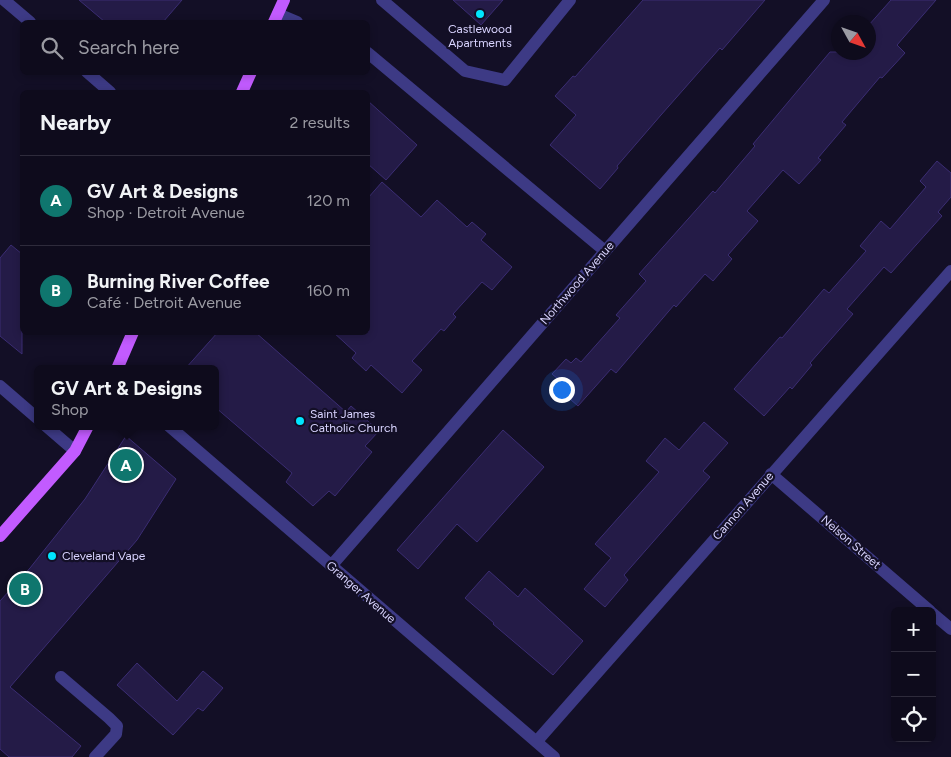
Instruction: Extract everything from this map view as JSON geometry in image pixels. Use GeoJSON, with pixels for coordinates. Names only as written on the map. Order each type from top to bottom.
{"type":"FeatureCollection","features":[{"type":"Feature","properties":{"kind":"main road"},"geometry":{"type":"LineString","coordinates":[[276,18],[284,0]]}},
{"type":"Feature","properties":{"kind":"main road"},"geometry":{"type":"LineString","coordinates":[[243,90],[250,75]]}},
{"type":"Feature","properties":{"kind":"main road"},"geometry":{"type":"LineString","coordinates":[[119,365],[132,335]]}},
{"type":"Feature","properties":{"kind":"main road"},"geometry":{"type":"LineString","coordinates":[[0,536],[75,451],[86,430]]}},
{"type":"Feature","properties":{"kind":"street"},"geometry":{"type":"LineString","coordinates":[[4,0],[28,20]]}},
{"type":"Feature","properties":{"kind":"street"},"geometry":{"type":"LineString","coordinates":[[382,0],[465,72],[505,80],[570,0]]}},
{"type":"Feature","properties":{"kind":"street","name":"Northwood Avenue"},"geometry":{"type":"LineString","coordinates":[[331,566],[824,0]]}},
{"type":"Feature","properties":{"kind":"street"},"geometry":{"type":"LineString","coordinates":[[370,56],[605,251]]}},
{"type":"Feature","properties":{"kind":"street"},"geometry":{"type":"LineString","coordinates":[[91,75],[108,90]]}},
{"type":"Feature","properties":{"kind":"street","name":"Cannon Avenue"},"geometry":{"type":"LineString","coordinates":[[537,741],[951,271]]}},
{"type":"Feature","properties":{"kind":"street"},"geometry":{"type":"LineString","coordinates":[[0,386],[34,415]]}},
{"type":"Feature","properties":{"kind":"street"},"geometry":{"type":"LineString","coordinates":[[51,430],[75,451]]}},
{"type":"Feature","properties":{"kind":"street","name":"Granger Avenue"},"geometry":{"type":"LineString","coordinates":[[174,430],[554,757]]}},
{"type":"Feature","properties":{"kind":"street","name":"Nelson Street"},"geometry":{"type":"LineString","coordinates":[[771,474],[925,607]]}},
{"type":"Feature","properties":{"kind":"street","name":"Nelson Street"},"geometry":{"type":"LineString","coordinates":[[936,616],[951,629]]}},
{"type":"Feature","properties":{"kind":"street"},"geometry":{"type":"LineString","coordinates":[[61,677],[117,726],[116,734],[95,757]]}},
{"type":"Feature","properties":{"kind":"building"},"geometry":{"type":"Polygon","coordinates":[[[79,0],[182,0],[165,20],[103,20],[79,0]]]}},
{"type":"Feature","properties":{"kind":"building","name":"Castlewood Apartments"},"geometry":{"type":"Polygon","coordinates":[[[453,0],[503,0],[481,25],[453,0]]]}},
{"type":"Feature","properties":{"kind":"building"},"geometry":{"type":"Polygon","coordinates":[[[643,0],[765,0],[722,50],[720,48],[661,115],[617,166],[618,168],[600,189],[550,145],[576,115],[555,96],[573,76],[575,77],[643,0]]]}},
{"type":"Feature","properties":{"kind":"building"},"geometry":{"type":"Polygon","coordinates":[[[891,0],[936,0],[897,45],[905,53],[882,78],[880,77],[842,122],[846,125],[818,158],[821,160],[799,184],[783,170],[747,211],[758,221],[728,255],[732,259],[713,281],[705,274],[676,307],[674,305],[616,373],[611,369],[578,406],[554,385],[558,379],[552,374],[566,359],[571,363],[576,358],[581,362],[620,318],[616,315],[646,281],[639,274],[713,191],[715,193],[755,146],[753,144],[830,52],[831,60],[876,60],[876,17],[891,0]]]}},
{"type":"Feature","properties":{"kind":"building"},"geometry":{"type":"Polygon","coordinates":[[[370,103],[417,145],[386,180],[370,166],[370,103]]]}},
{"type":"Feature","properties":{"kind":"building"},"geometry":{"type":"Polygon","coordinates":[[[937,161],[951,173],[951,197],[938,212],[942,216],[891,273],[884,267],[847,309],[853,314],[810,363],[812,365],[792,389],[790,387],[764,416],[734,389],[780,337],[782,338],[824,289],[829,293],[866,251],[860,246],[881,221],[890,229],[926,187],[920,181],[937,161]]]}},
{"type":"Feature","properties":{"kind":"building"},"geometry":{"type":"Polygon","coordinates":[[[382,182],[421,217],[437,200],[467,227],[472,222],[486,234],[481,240],[512,267],[492,290],[482,282],[453,314],[456,317],[444,331],[441,329],[412,361],[422,370],[402,393],[371,365],[366,371],[352,358],[356,353],[336,335],[370,335],[370,196],[382,182]]]}},
{"type":"Feature","properties":{"kind":"building"},"geometry":{"type":"Polygon","coordinates":[[[11,245],[20,252],[20,335],[22,335],[22,354],[0,336],[0,258],[11,245]]]}},
{"type":"Feature","properties":{"kind":"building","name":"Saint James Catholic Church"},"geometry":{"type":"Polygon","coordinates":[[[215,335],[258,335],[346,412],[351,406],[379,431],[365,446],[372,452],[335,496],[329,491],[313,506],[286,482],[292,473],[219,410],[219,365],[189,365],[215,335]]]}},
{"type":"Feature","properties":{"kind":"building"},"geometry":{"type":"Polygon","coordinates":[[[704,422],[728,443],[703,471],[710,477],[624,575],[628,580],[605,607],[584,589],[611,558],[595,544],[659,472],[646,461],[665,438],[679,450],[704,422]]]}},
{"type":"Feature","properties":{"kind":"building"},"geometry":{"type":"Polygon","coordinates":[[[503,430],[544,467],[477,542],[457,524],[418,569],[397,550],[503,430]]]}},
{"type":"Feature","properties":{"kind":"building"},"geometry":{"type":"Polygon","coordinates":[[[126,436],[176,479],[137,540],[10,687],[81,746],[72,757],[9,757],[0,749],[0,601],[30,568],[85,499],[126,436]]]}},
{"type":"Feature","properties":{"kind":"building"},"geometry":{"type":"Polygon","coordinates":[[[489,571],[518,597],[525,588],[583,641],[553,675],[465,598],[489,571]]]}},
{"type":"Feature","properties":{"kind":"building"},"geometry":{"type":"Polygon","coordinates":[[[137,663],[177,701],[203,671],[223,688],[203,711],[198,708],[173,735],[117,685],[137,663]]]}},
{"type":"Feature","properties":{"kind":"place","name":"Castlewood Apartments"},"geometry":{"type":"Point","coordinates":[480,14]}},
{"type":"Feature","properties":{"kind":"place","name":"Saint James Catholic Church"},"geometry":{"type":"Point","coordinates":[300,421]}},
{"type":"Feature","properties":{"kind":"place","name":"GV Art & Designs"},"geometry":{"type":"Point","coordinates":[126,465]}},
{"type":"Feature","properties":{"kind":"place","name":"Cleveland Vape"},"geometry":{"type":"Point","coordinates":[52,556]}},
{"type":"Feature","properties":{"kind":"place","name":"Burning River Coffee"},"geometry":{"type":"Point","coordinates":[25,589]}}]}
